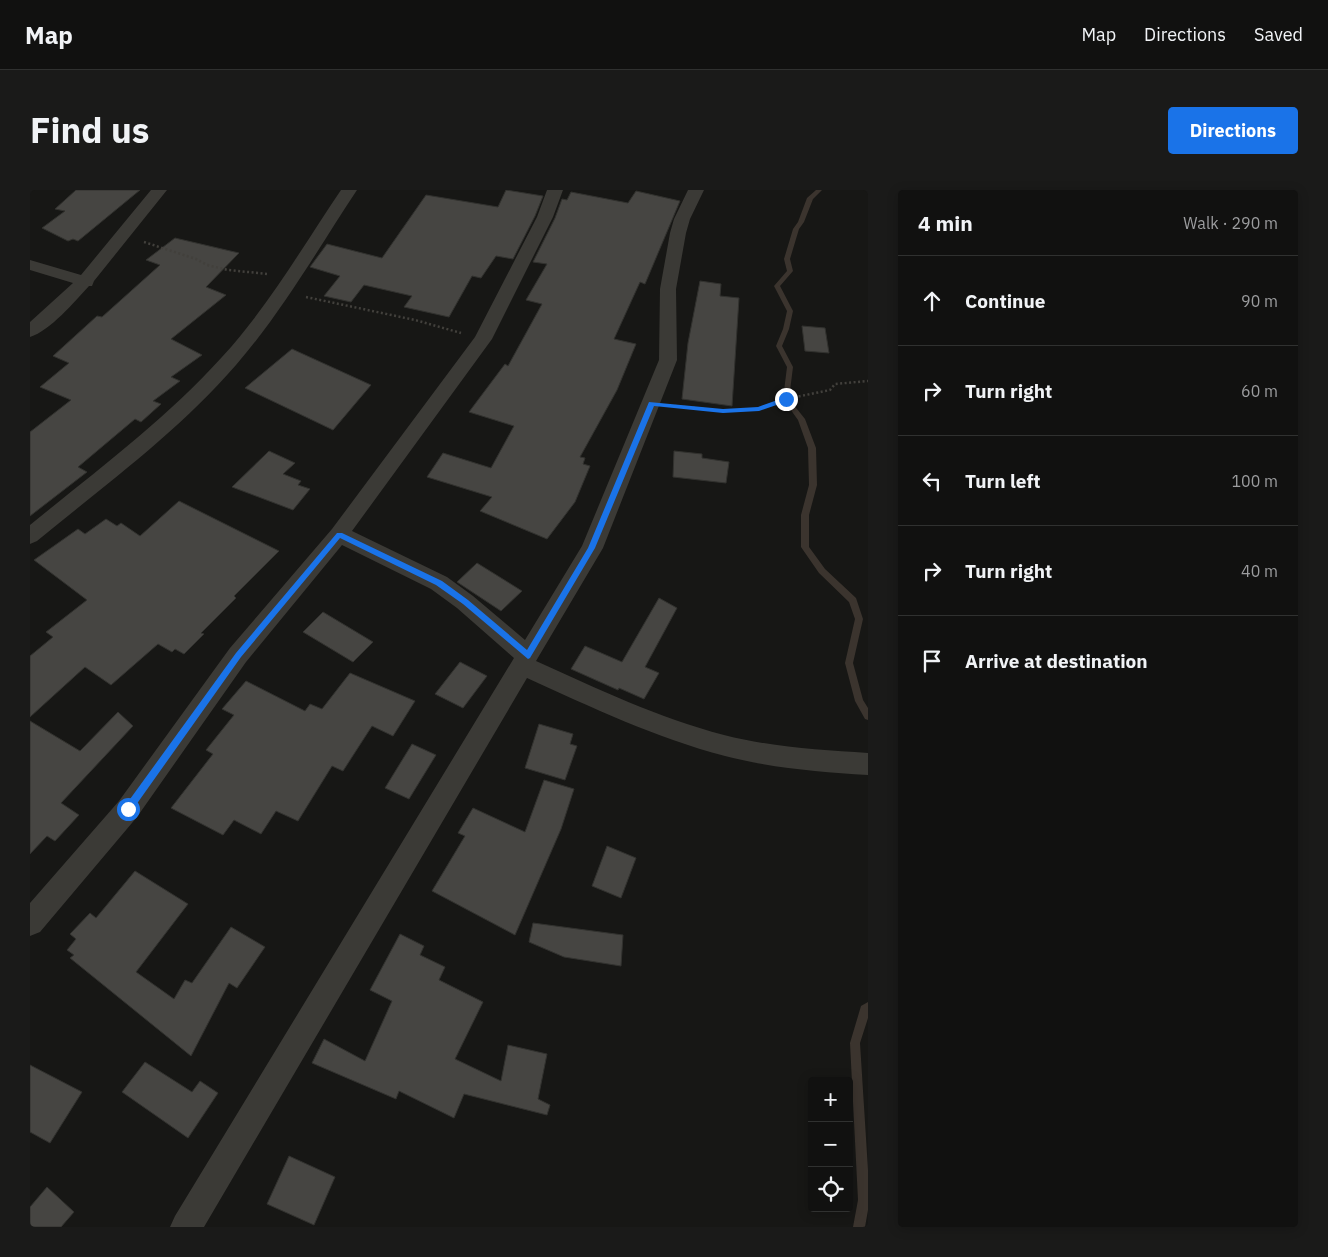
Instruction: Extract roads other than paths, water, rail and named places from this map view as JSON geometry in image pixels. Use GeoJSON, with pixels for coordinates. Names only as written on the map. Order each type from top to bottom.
{"type":"FeatureCollection","features":[{"type":"Feature","properties":{"kind":"street"},"geometry":{"type":"LineString","coordinates":[[30,331],[60,307],[86,282],[159,190]]}},
{"type":"Feature","properties":{"kind":"street"},"geometry":{"type":"LineString","coordinates":[[30,536],[172,418],[215,377],[253,333],[349,190]]}},
{"type":"Feature","properties":{"kind":"street"},"geometry":{"type":"LineString","coordinates":[[30,923],[128,809],[238,655],[339,534],[483,339],[545,217],[555,190]]}},
{"type":"Feature","properties":{"kind":"street"},"geometry":{"type":"LineString","coordinates":[[186,1227],[592,548],[668,360],[668,289],[678,233],[682,219],[696,190]]}},
{"type":"Feature","properties":{"kind":"street"},"geometry":{"type":"LineString","coordinates":[[30,266],[86,282]]}},
{"type":"Feature","properties":{"kind":"street"},"geometry":{"type":"LineString","coordinates":[[339,534],[439,583],[465,602],[524,660],[656,723],[708,741],[797,760],[868,764]]}},
{"type":"Feature","properties":{"kind":"waterway"},"geometry":{"type":"LineString","coordinates":[[819,190],[810,198],[801,222],[796,229],[787,259],[790,271],[777,286],[790,311],[786,329],[779,346],[790,367],[786,399],[801,419],[812,448],[813,485],[805,515],[805,547],[822,571],[853,600],[859,619],[849,663],[859,701],[868,716]]}},
{"type":"Feature","properties":{"kind":"waterway"},"geometry":{"type":"LineString","coordinates":[[859,1227],[864,1200],[855,1043],[865,1010],[868,1007]]}}]}
